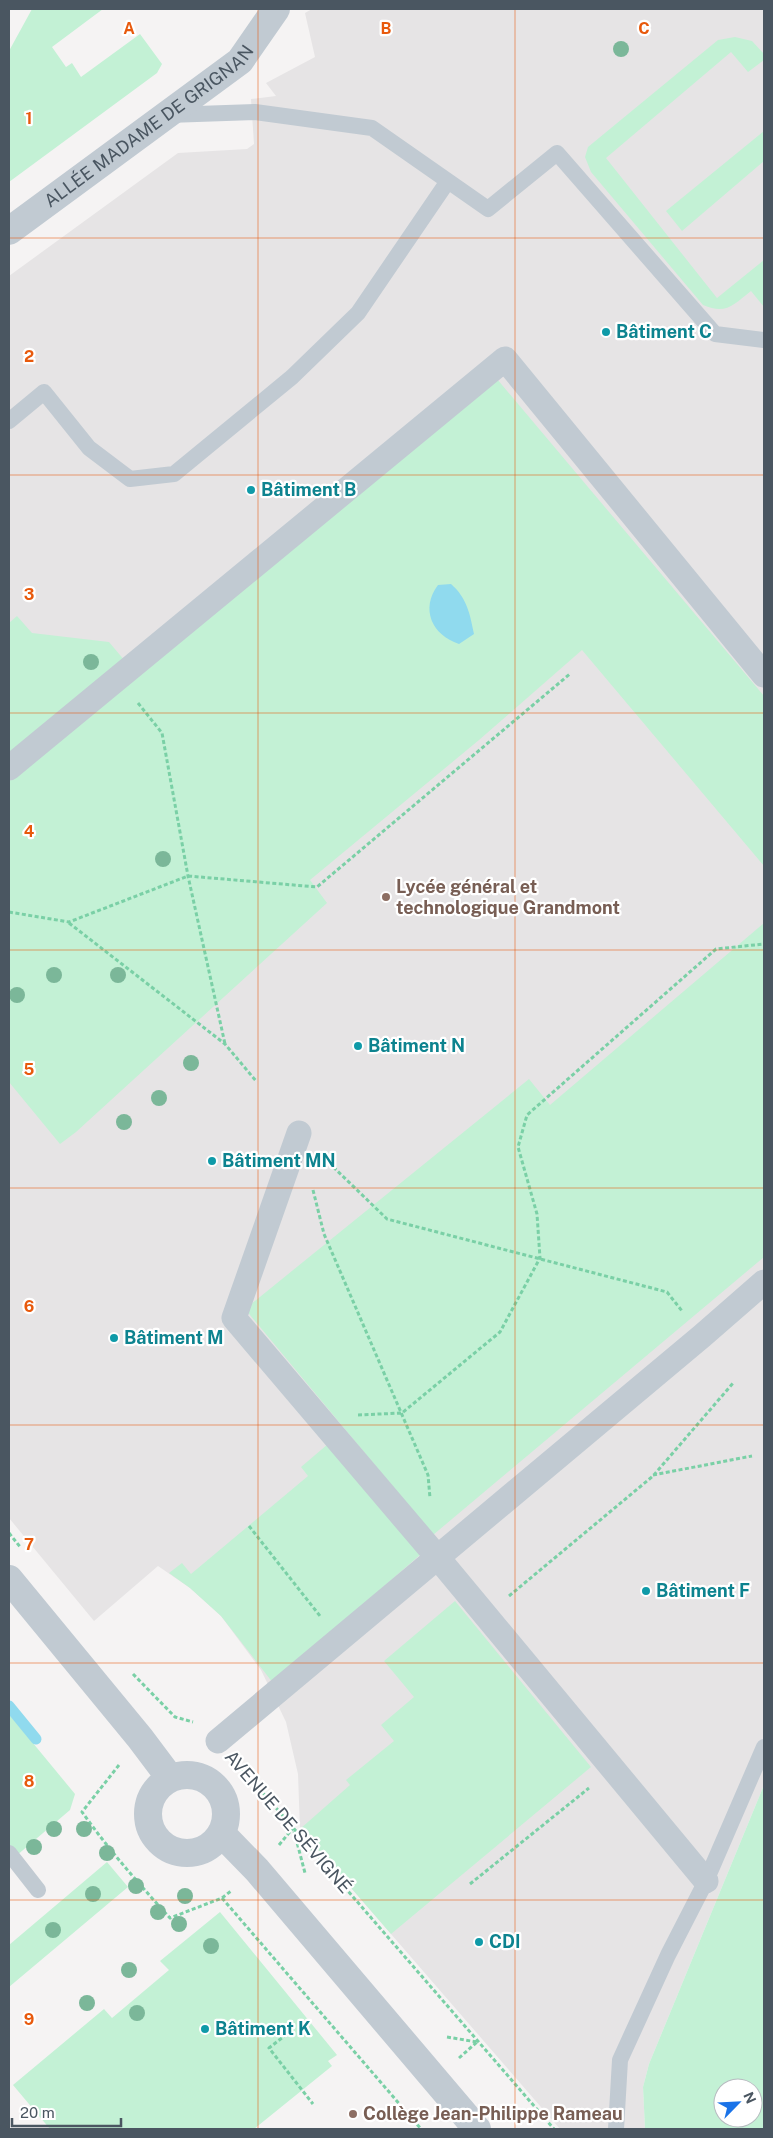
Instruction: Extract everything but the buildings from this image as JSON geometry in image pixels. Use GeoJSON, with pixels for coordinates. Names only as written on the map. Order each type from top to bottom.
{"type":"FeatureCollection","features":[{"type":"Feature","properties":{"kind":"street","name":"ALLÉE MADAME DE GRIGNAN"},"geometry":{"type":"LineString","coordinates":[[9,231],[240,61],[276,9]]}},
{"type":"Feature","properties":{"kind":"street"},"geometry":{"type":"LineString","coordinates":[[9,768],[506,359],[764,675]]}},
{"type":"Feature","properties":{"kind":"street"},"geometry":{"type":"LineString","coordinates":[[299,1133],[234,1318],[438,1558],[706,1882]]}},
{"type":"Feature","properties":{"kind":"street"},"geometry":{"type":"LineString","coordinates":[[218,1741],[764,1282]]}},
{"type":"Feature","properties":{"kind":"street"},"geometry":{"type":"LineString","coordinates":[[9,1579],[140,1738],[170,1778]]}},
{"type":"Feature","properties":{"kind":"street"},"geometry":{"type":"LineString","coordinates":[[194,1775],[206,1780],[215,1787],[222,1798],[225,1809],[225,1822],[221,1833],[213,1843],[201,1850],[188,1852],[174,1851],[157,1838],[151,1829],[148,1810],[154,1792],[170,1778],[194,1775]]}},
{"type":"Feature","properties":{"kind":"street"},"geometry":{"type":"LineString","coordinates":[[221,1833],[257,1870],[476,2129]]}},
{"type":"Feature","properties":{"kind":"lane"},"geometry":{"type":"LineString","coordinates":[[164,116],[255,112],[372,128],[488,209],[558,153],[715,334],[764,340]]}},
{"type":"Feature","properties":{"kind":"lane"},"geometry":{"type":"LineString","coordinates":[[9,421],[44,392],[89,448],[130,479],[174,474],[292,377],[358,314],[448,181]]}},
{"type":"Feature","properties":{"kind":"lane"},"geometry":{"type":"LineString","coordinates":[[616,2129],[620,2060],[668,1955],[706,1882],[764,1747]]}},
{"type":"Feature","properties":{"kind":"lane"},"geometry":{"type":"LineString","coordinates":[[9,1853],[38,1890]]}},
{"type":"Feature","properties":{"kind":"path"},"geometry":{"type":"LineString","coordinates":[[69,922],[188,876],[317,887],[571,673]]}},
{"type":"Feature","properties":{"kind":"path"},"geometry":{"type":"LineString","coordinates":[[117,678],[162,733],[188,876],[225,1044]]}},
{"type":"Feature","properties":{"kind":"path"},"geometry":{"type":"LineString","coordinates":[[9,912],[69,922],[225,1044],[256,1081]]}},
{"type":"Feature","properties":{"kind":"path"},"geometry":{"type":"LineString","coordinates":[[318,1416],[402,1413],[500,1332],[540,1258],[537,1214],[518,1147],[526,1115],[716,949],[764,944]]}},
{"type":"Feature","properties":{"kind":"path"},"geometry":{"type":"LineString","coordinates":[[299,1133],[387,1219],[667,1292],[702,1336]]}},
{"type":"Feature","properties":{"kind":"path"},"geometry":{"type":"LineString","coordinates":[[313,1188],[324,1234],[428,1475],[431,1505]]}},
{"type":"Feature","properties":{"kind":"path"},"geometry":{"type":"LineString","coordinates":[[486,1616],[652,1476],[734,1382]]}},
{"type":"Feature","properties":{"kind":"path"},"geometry":{"type":"LineString","coordinates":[[652,1476],[752,1456]]}},
{"type":"Feature","properties":{"kind":"path"},"geometry":{"type":"LineString","coordinates":[[249,1526],[338,1640]]}},
{"type":"Feature","properties":{"kind":"path"},"geometry":{"type":"LineString","coordinates":[[9,1534],[27,1555]]}},
{"type":"Feature","properties":{"kind":"path","name":"AVENUE DE SÉVIGNÉ"},"geometry":{"type":"LineString","coordinates":[[129,1670],[175,1717],[203,1724],[554,2129]]}},
{"type":"Feature","properties":{"kind":"path"},"geometry":{"type":"LineString","coordinates":[[171,1713],[140,1738],[82,1812],[99,1838],[170,1918],[222,1898],[257,1870],[293,1828]]}},
{"type":"Feature","properties":{"kind":"path"},"geometry":{"type":"LineString","coordinates":[[470,1884],[612,1769]]}},
{"type":"Feature","properties":{"kind":"path"},"geometry":{"type":"LineString","coordinates":[[293,1828],[305,1873]]}},
{"type":"Feature","properties":{"kind":"path"},"geometry":{"type":"LineString","coordinates":[[222,1898],[421,2129]]}},
{"type":"Feature","properties":{"kind":"path"},"geometry":{"type":"LineString","coordinates":[[292,2030],[269,2048],[313,2104]]}},
{"type":"Feature","properties":{"kind":"path"},"geometry":{"type":"LineString","coordinates":[[447,2037],[477,2042]]}},
{"type":"Feature","properties":{"kind":"shaded area","name":"Lycée général et technologique Grandmont"},"geometry":{"type":"Polygon","coordinates":[[[312,9],[764,9],[764,1785],[649,2064],[643,2087],[645,2129],[560,2129],[300,1829],[298,1774],[286,1722],[261,1670],[221,1616],[190,1588],[158,1566],[94,1621],[9,1518],[9,276],[178,153],[247,149],[254,144],[251,99],[276,96],[266,83],[315,57],[305,13],[312,9]]]}},
{"type":"Feature","properties":{"kind":"green space"},"geometry":{"type":"Polygon","coordinates":[[[32,9],[103,9],[52,47],[66,67],[72,63],[81,77],[140,34],[162,64],[157,73],[9,182],[9,51],[32,9]]]}},
{"type":"Feature","properties":{"kind":"green space"},"geometry":{"type":"Polygon","coordinates":[[[735,37],[752,41],[764,54],[764,60],[748,72],[731,52],[606,158],[717,298],[764,260],[764,307],[751,291],[729,307],[718,309],[703,305],[591,172],[585,157],[588,147],[718,40],[735,37]]]}},
{"type":"Feature","properties":{"kind":"green space"},"geometry":{"type":"Polygon","coordinates":[[[764,131],[764,161],[682,231],[666,211],[764,131]]]}},
{"type":"Feature","properties":{"kind":"green space"},"geometry":{"type":"Polygon","coordinates":[[[497,379],[764,696],[764,866],[582,650],[479,740],[310,880],[327,903],[76,1132],[60,1144],[9,1082],[9,623],[17,616],[32,633],[109,642],[136,674],[497,379]]]}},
{"type":"Feature","properties":{"kind":"green space"},"geometry":{"type":"Polygon","coordinates":[[[764,923],[764,1257],[433,1535],[245,1309],[529,1079],[550,1105],[764,923]]]}},
{"type":"Feature","properties":{"kind":"green space"},"geometry":{"type":"Polygon","coordinates":[[[328,1444],[421,1554],[273,1683],[221,1616],[190,1588],[169,1573],[182,1563],[191,1574],[308,1476],[301,1467],[328,1444]]]}},
{"type":"Feature","properties":{"kind":"green space"},"geometry":{"type":"Polygon","coordinates":[[[455,1601],[591,1767],[391,1934],[300,1829],[350,1785],[346,1780],[394,1741],[381,1725],[414,1697],[384,1661],[455,1601]]]}},
{"type":"Feature","properties":{"kind":"green space"},"geometry":{"type":"Polygon","coordinates":[[[9,1714],[75,1794],[70,1810],[9,1862],[9,1714]]]}},
{"type":"Feature","properties":{"kind":"green space"},"geometry":{"type":"Polygon","coordinates":[[[764,1785],[764,2129],[645,2129],[643,2087],[649,2064],[764,1785]]]}},
{"type":"Feature","properties":{"kind":"green space"},"geometry":{"type":"Polygon","coordinates":[[[107,1862],[128,1887],[9,1987],[9,1945],[107,1862]]]}},
{"type":"Feature","properties":{"kind":"green space"},"geometry":{"type":"Polygon","coordinates":[[[220,1912],[337,2055],[328,2061],[332,2066],[254,2129],[50,2129],[13,2085],[104,2009],[112,2018],[169,1970],[160,1961],[220,1912]]]}},
{"type":"Feature","properties":{"kind":"water"},"geometry":{"type":"Polygon","coordinates":[[[451,584],[464,601],[474,634],[459,644],[450,640],[436,628],[430,612],[430,603],[438,585],[451,584]]]}},
{"type":"Feature","properties":{"kind":"waterway"},"geometry":{"type":"LineString","coordinates":[[9,1706],[36,1739]]}},
{"type":"Feature","properties":{"kind":"place","name":"Bâtiment C"},"geometry":{"type":"Point","coordinates":[606,332]}},
{"type":"Feature","properties":{"kind":"place","name":"Bâtiment B"},"geometry":{"type":"Point","coordinates":[251,490]}},
{"type":"Feature","properties":{"kind":"place","name":"Lycée général et technologique Grandmont"},"geometry":{"type":"Point","coordinates":[386,897]}},
{"type":"Feature","properties":{"kind":"place","name":"Bâtiment N"},"geometry":{"type":"Point","coordinates":[358,1046]}},
{"type":"Feature","properties":{"kind":"place","name":"Bâtiment MN"},"geometry":{"type":"Point","coordinates":[212,1161]}},
{"type":"Feature","properties":{"kind":"place","name":"Bâtiment M"},"geometry":{"type":"Point","coordinates":[114,1338]}},
{"type":"Feature","properties":{"kind":"place","name":"Bâtiment F"},"geometry":{"type":"Point","coordinates":[646,1591]}},
{"type":"Feature","properties":{"kind":"place","name":"CDI"},"geometry":{"type":"Point","coordinates":[479,1942]}},
{"type":"Feature","properties":{"kind":"place","name":"Bâtiment K"},"geometry":{"type":"Point","coordinates":[205,2029]}},
{"type":"Feature","properties":{"kind":"place","name":"Collège Jean-Philippe Rameau"},"geometry":{"type":"Point","coordinates":[353,2114]}}]}
